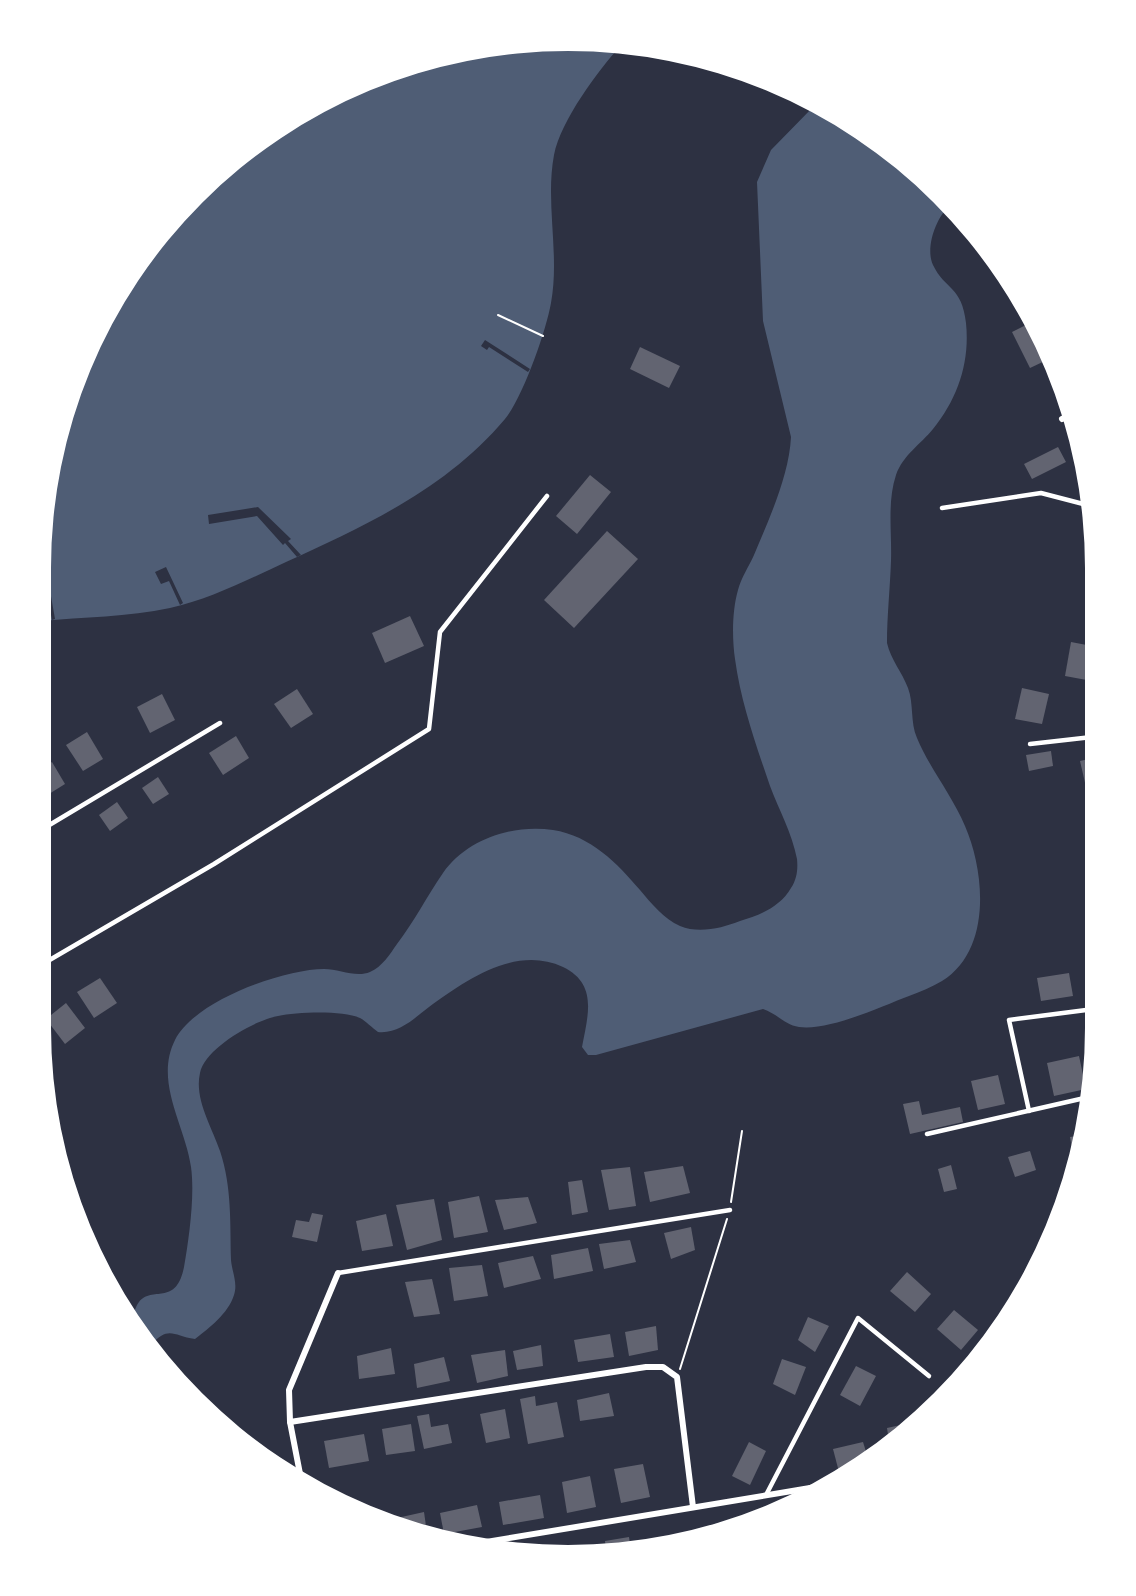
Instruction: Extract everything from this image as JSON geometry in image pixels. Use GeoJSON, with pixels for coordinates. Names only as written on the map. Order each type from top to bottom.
{"type":"FeatureCollection","features":[{"type":"Feature","properties":{"kind":"street"},"geometry":{"type":"LineString","coordinates":[[300,1470],[290,1422],[290,1390],[338,1273]]}},
{"type":"Feature","properties":{"kind":"street"},"geometry":{"type":"LineString","coordinates":[[290,1422],[646,1367],[663,1367],[677,1377],[693,1508]]}},
{"type":"Feature","properties":{"kind":"street"},"geometry":{"type":"LineString","coordinates":[[497,1540],[802,1489]]}},
{"type":"Feature","properties":{"kind":"lane"},"geometry":{"type":"LineString","coordinates":[[942,507],[1041,494],[1081,504]]}},
{"type":"Feature","properties":{"kind":"lane"},"geometry":{"type":"LineString","coordinates":[[51,959],[214,864],[429,729],[440,632],[547,496]]}},
{"type":"Feature","properties":{"kind":"lane"},"geometry":{"type":"LineString","coordinates":[[51,823],[220,723]]}},
{"type":"Feature","properties":{"kind":"lane"},"geometry":{"type":"LineString","coordinates":[[1030,744],[1085,737]]}},
{"type":"Feature","properties":{"kind":"lane"},"geometry":{"type":"LineString","coordinates":[[1029,1111],[1009,1020],[1085,1010]]}},
{"type":"Feature","properties":{"kind":"lane"},"geometry":{"type":"LineString","coordinates":[[927,1134],[1080,1099]]}},
{"type":"Feature","properties":{"kind":"lane"},"geometry":{"type":"LineString","coordinates":[[338,1273],[730,1210]]}},
{"type":"Feature","properties":{"kind":"lane"},"geometry":{"type":"LineString","coordinates":[[766,1495],[858,1318],[929,1376]]}},
{"type":"Feature","properties":{"kind":"path"},"geometry":{"type":"LineString","coordinates":[[498,315],[543,336]]}},
{"type":"Feature","properties":{"kind":"path"},"geometry":{"type":"LineString","coordinates":[[677,1377],[730,1210],[742,1131]]}},
{"type":"Feature","properties":{"kind":"water"},"geometry":{"type":"Polygon","coordinates":[[[568,51],[614,53],[572,112],[558,141],[554,155],[551,191],[554,266],[551,303],[533,363],[519,396],[505,419],[458,465],[432,485],[376,519],[215,594],[170,608],[122,615],[51,620],[52,534],[55,501],[61,467],[78,402],[104,339],[138,281],[179,227],[202,202],[253,158],[310,120],[370,90],[434,69],[501,55],[568,51]]]}},
{"type":"Feature","properties":{"kind":"water"},"geometry":{"type":"Polygon","coordinates":[[[809,111],[883,158],[943,212],[933,234],[931,258],[938,273],[961,302],[966,323],[966,352],[960,379],[949,405],[933,429],[903,461],[893,485],[887,643],[908,688],[913,726],[917,738],[960,815],[972,845],[980,887],[980,909],[977,930],[969,950],[958,967],[942,981],[922,991],[839,1022],[799,1027],[763,1009],[596,1055],[588,1055],[582,1047],[588,1001],[582,982],[563,967],[545,961],[527,960],[492,969],[459,986],[405,1025],[393,1031],[378,1032],[360,1018],[331,1013],[286,1015],[257,1023],[232,1037],[211,1054],[200,1073],[199,1083],[199,1093],[227,1178],[234,1295],[223,1314],[195,1339],[172,1333],[162,1335],[156,1340],[135,1310],[139,1302],[145,1297],[164,1293],[176,1287],[184,1267],[192,1204],[192,1178],[188,1151],[169,1088],[169,1056],[175,1040],[185,1026],[201,1012],[220,1000],[264,981],[307,970],[330,969],[365,974],[374,970],[392,952],[453,861],[478,843],[507,832],[522,829],[553,830],[579,838],[602,852],[622,870],[663,915],[680,926],[695,930],[718,928],[755,916],[775,905],[793,885],[797,874],[795,849],[754,739],[745,708],[733,642],[733,624],[739,586],[777,497],[786,467],[791,437],[763,321],[757,182],[771,150],[809,111]]]}},
{"type":"Feature","properties":{"kind":"pier"},"geometry":{"type":"Polygon","coordinates":[[[485,340],[530,369],[528,372],[489,347],[487,350],[481,346],[485,340]]]}},
{"type":"Feature","properties":{"kind":"pier"},"geometry":{"type":"Polygon","coordinates":[[[258,507],[291,539],[288,541],[301,555],[297,557],[285,543],[283,545],[257,516],[209,524],[208,515],[258,507]]]}},
{"type":"Feature","properties":{"kind":"pier"},"geometry":{"type":"Polygon","coordinates":[[[166,567],[183,603],[180,605],[169,581],[161,584],[155,572],[166,567]]]}},
{"type":"Feature","properties":{"kind":"pier"},"geometry":{"type":"Polygon","coordinates":[[[51,596],[55,619],[52,620],[51,615],[51,596]]]}},
{"type":"Feature","properties":{"kind":"building"},"geometry":{"type":"Polygon","coordinates":[[[1025,326],[1042,362],[1030,368],[1012,332],[1025,326]]]}},
{"type":"Feature","properties":{"kind":"building"},"geometry":{"type":"Polygon","coordinates":[[[640,347],[680,366],[669,388],[630,369],[640,347]]]}},
{"type":"Feature","properties":{"kind":"building"},"geometry":{"type":"Polygon","coordinates":[[[1058,447],[1066,462],[1032,479],[1024,464],[1058,447]]]}},
{"type":"Feature","properties":{"kind":"building"},"geometry":{"type":"Polygon","coordinates":[[[590,475],[611,492],[577,534],[556,516],[590,475]]]}},
{"type":"Feature","properties":{"kind":"building"},"geometry":{"type":"Polygon","coordinates":[[[607,531],[638,559],[574,628],[544,600],[607,531]]]}},
{"type":"Feature","properties":{"kind":"building"},"geometry":{"type":"Polygon","coordinates":[[[410,616],[424,646],[385,663],[372,633],[410,616]]]}},
{"type":"Feature","properties":{"kind":"building"},"geometry":{"type":"Polygon","coordinates":[[[1071,642],[1085,645],[1085,680],[1065,676],[1071,642]]]}},
{"type":"Feature","properties":{"kind":"building"},"geometry":{"type":"Polygon","coordinates":[[[1022,688],[1049,694],[1042,724],[1015,719],[1022,688]]]}},
{"type":"Feature","properties":{"kind":"building"},"geometry":{"type":"Polygon","coordinates":[[[297,689],[313,714],[291,728],[274,704],[297,689]]]}},
{"type":"Feature","properties":{"kind":"building"},"geometry":{"type":"Polygon","coordinates":[[[162,694],[175,720],[150,733],[137,707],[162,694]]]}},
{"type":"Feature","properties":{"kind":"building"},"geometry":{"type":"Polygon","coordinates":[[[87,732],[103,759],[83,771],[66,745],[87,732]]]}},
{"type":"Feature","properties":{"kind":"building"},"geometry":{"type":"Polygon","coordinates":[[[236,736],[249,758],[223,775],[209,753],[236,736]]]}},
{"type":"Feature","properties":{"kind":"building"},"geometry":{"type":"Polygon","coordinates":[[[1051,751],[1053,766],[1029,771],[1026,755],[1051,751]]]}},
{"type":"Feature","properties":{"kind":"building"},"geometry":{"type":"Polygon","coordinates":[[[1085,760],[1085,783],[1080,761],[1085,760]]]}},
{"type":"Feature","properties":{"kind":"building"},"geometry":{"type":"Polygon","coordinates":[[[51,763],[65,784],[51,793],[51,763]]]}},
{"type":"Feature","properties":{"kind":"building"},"geometry":{"type":"Polygon","coordinates":[[[158,777],[169,794],[153,804],[142,788],[158,777]]]}},
{"type":"Feature","properties":{"kind":"building"},"geometry":{"type":"Polygon","coordinates":[[[117,802],[128,818],[110,831],[99,815],[117,802]]]}},
{"type":"Feature","properties":{"kind":"building"},"geometry":{"type":"Polygon","coordinates":[[[1069,973],[1073,996],[1041,1001],[1037,978],[1069,973]]]}},
{"type":"Feature","properties":{"kind":"building"},"geometry":{"type":"Polygon","coordinates":[[[100,978],[117,1003],[94,1018],[77,992],[100,978]]]}},
{"type":"Feature","properties":{"kind":"building"},"geometry":{"type":"Polygon","coordinates":[[[66,1003],[85,1028],[65,1044],[51,1026],[51,1015],[66,1003]]]}},
{"type":"Feature","properties":{"kind":"building"},"geometry":{"type":"Polygon","coordinates":[[[1079,1056],[1083,1074],[1081,1090],[1054,1096],[1047,1063],[1079,1056]]]}},
{"type":"Feature","properties":{"kind":"building"},"geometry":{"type":"Polygon","coordinates":[[[998,1075],[1005,1104],[978,1110],[971,1081],[998,1075]]]}},
{"type":"Feature","properties":{"kind":"building"},"geometry":{"type":"Polygon","coordinates":[[[919,1101],[922,1115],[960,1107],[963,1122],[910,1134],[903,1104],[919,1101]]]}},
{"type":"Feature","properties":{"kind":"building"},"geometry":{"type":"Polygon","coordinates":[[[1030,1151],[1036,1170],[1015,1177],[1008,1157],[1030,1151]]]}},
{"type":"Feature","properties":{"kind":"building"},"geometry":{"type":"Polygon","coordinates":[[[951,1165],[957,1189],[944,1192],[938,1169],[951,1165]]]}},
{"type":"Feature","properties":{"kind":"building"},"geometry":{"type":"Polygon","coordinates":[[[683,1166],[690,1193],[650,1202],[644,1172],[683,1166]]]}},
{"type":"Feature","properties":{"kind":"building"},"geometry":{"type":"Polygon","coordinates":[[[630,1167],[636,1206],[609,1210],[601,1170],[630,1167]]]}},
{"type":"Feature","properties":{"kind":"building"},"geometry":{"type":"Polygon","coordinates":[[[582,1180],[588,1212],[572,1215],[568,1182],[582,1180]]]}},
{"type":"Feature","properties":{"kind":"building"},"geometry":{"type":"Polygon","coordinates":[[[479,1196],[488,1232],[454,1238],[448,1202],[479,1196]]]}},
{"type":"Feature","properties":{"kind":"building"},"geometry":{"type":"Polygon","coordinates":[[[528,1197],[537,1223],[504,1230],[495,1200],[528,1197]]]}},
{"type":"Feature","properties":{"kind":"building"},"geometry":{"type":"Polygon","coordinates":[[[434,1199],[442,1240],[407,1250],[396,1205],[434,1199]]]}},
{"type":"Feature","properties":{"kind":"building"},"geometry":{"type":"Polygon","coordinates":[[[312,1213],[323,1215],[317,1242],[292,1237],[296,1220],[309,1222],[312,1213]]]}},
{"type":"Feature","properties":{"kind":"building"},"geometry":{"type":"Polygon","coordinates":[[[386,1214],[393,1246],[362,1251],[356,1221],[386,1214]]]}},
{"type":"Feature","properties":{"kind":"building"},"geometry":{"type":"Polygon","coordinates":[[[691,1227],[695,1250],[671,1259],[664,1233],[691,1227]]]}},
{"type":"Feature","properties":{"kind":"building"},"geometry":{"type":"Polygon","coordinates":[[[630,1240],[636,1262],[604,1269],[599,1244],[630,1240]]]}},
{"type":"Feature","properties":{"kind":"building"},"geometry":{"type":"Polygon","coordinates":[[[588,1248],[593,1271],[554,1279],[551,1255],[588,1248]]]}},
{"type":"Feature","properties":{"kind":"building"},"geometry":{"type":"Polygon","coordinates":[[[533,1256],[541,1279],[504,1288],[498,1263],[533,1256]]]}},
{"type":"Feature","properties":{"kind":"building"},"geometry":{"type":"Polygon","coordinates":[[[482,1265],[488,1296],[454,1301],[449,1268],[482,1265]]]}},
{"type":"Feature","properties":{"kind":"building"},"geometry":{"type":"Polygon","coordinates":[[[907,1272],[931,1294],[915,1312],[890,1291],[907,1272]]]}},
{"type":"Feature","properties":{"kind":"building"},"geometry":{"type":"Polygon","coordinates":[[[432,1279],[440,1314],[414,1317],[405,1282],[432,1279]]]}},
{"type":"Feature","properties":{"kind":"building"},"geometry":{"type":"Polygon","coordinates":[[[954,1310],[978,1330],[961,1350],[937,1329],[954,1310]]]}},
{"type":"Feature","properties":{"kind":"building"},"geometry":{"type":"Polygon","coordinates":[[[808,1317],[829,1326],[815,1352],[798,1340],[808,1317]]]}},
{"type":"Feature","properties":{"kind":"building"},"geometry":{"type":"Polygon","coordinates":[[[656,1326],[658,1350],[629,1356],[625,1332],[656,1326]]]}},
{"type":"Feature","properties":{"kind":"building"},"geometry":{"type":"Polygon","coordinates":[[[610,1334],[614,1357],[578,1362],[574,1340],[610,1334]]]}},
{"type":"Feature","properties":{"kind":"building"},"geometry":{"type":"Polygon","coordinates":[[[541,1345],[543,1366],[517,1370],[513,1351],[541,1345]]]}},
{"type":"Feature","properties":{"kind":"building"},"geometry":{"type":"Polygon","coordinates":[[[391,1348],[395,1374],[359,1379],[357,1356],[391,1348]]]}},
{"type":"Feature","properties":{"kind":"building"},"geometry":{"type":"Polygon","coordinates":[[[505,1350],[508,1376],[477,1383],[471,1355],[505,1350]]]}},
{"type":"Feature","properties":{"kind":"building"},"geometry":{"type":"Polygon","coordinates":[[[444,1357],[450,1381],[417,1388],[414,1364],[444,1357]]]}},
{"type":"Feature","properties":{"kind":"building"},"geometry":{"type":"Polygon","coordinates":[[[782,1359],[806,1367],[795,1395],[773,1384],[782,1359]]]}},
{"type":"Feature","properties":{"kind":"building"},"geometry":{"type":"Polygon","coordinates":[[[856,1366],[876,1376],[860,1406],[840,1395],[856,1366]]]}},
{"type":"Feature","properties":{"kind":"building"},"geometry":{"type":"Polygon","coordinates":[[[609,1393],[614,1416],[580,1421],[577,1400],[609,1393]]]}},
{"type":"Feature","properties":{"kind":"building"},"geometry":{"type":"Polygon","coordinates":[[[535,1396],[536,1406],[557,1402],[564,1437],[528,1444],[520,1399],[535,1396]]]}},
{"type":"Feature","properties":{"kind":"building"},"geometry":{"type":"Polygon","coordinates":[[[505,1409],[510,1438],[486,1443],[480,1414],[505,1409]]]}},
{"type":"Feature","properties":{"kind":"building"},"geometry":{"type":"Polygon","coordinates":[[[429,1414],[431,1427],[448,1424],[452,1443],[424,1449],[417,1416],[429,1414]]]}},
{"type":"Feature","properties":{"kind":"building"},"geometry":{"type":"Polygon","coordinates":[[[411,1424],[415,1451],[386,1455],[382,1429],[411,1424]]]}},
{"type":"Feature","properties":{"kind":"building"},"geometry":{"type":"Polygon","coordinates":[[[898,1425],[888,1434],[887,1428],[898,1425]]]}},
{"type":"Feature","properties":{"kind":"building"},"geometry":{"type":"Polygon","coordinates":[[[364,1434],[369,1461],[329,1468],[324,1441],[364,1434]]]}},
{"type":"Feature","properties":{"kind":"building"},"geometry":{"type":"Polygon","coordinates":[[[749,1442],[766,1451],[750,1485],[732,1476],[749,1442]]]}},
{"type":"Feature","properties":{"kind":"building"},"geometry":{"type":"Polygon","coordinates":[[[863,1442],[866,1450],[838,1468],[833,1449],[863,1442]]]}},
{"type":"Feature","properties":{"kind":"building"},"geometry":{"type":"Polygon","coordinates":[[[643,1464],[650,1497],[621,1503],[614,1469],[643,1464]]]}},
{"type":"Feature","properties":{"kind":"building"},"geometry":{"type":"Polygon","coordinates":[[[590,1476],[596,1507],[567,1513],[562,1482],[590,1476]]]}},
{"type":"Feature","properties":{"kind":"building"},"geometry":{"type":"Polygon","coordinates":[[[540,1495],[544,1518],[503,1525],[499,1502],[540,1495]]]}},
{"type":"Feature","properties":{"kind":"building"},"geometry":{"type":"Polygon","coordinates":[[[477,1505],[482,1527],[455,1532],[443,1529],[440,1513],[477,1505]]]}},
{"type":"Feature","properties":{"kind":"building"},"geometry":{"type":"Polygon","coordinates":[[[424,1512],[426,1525],[402,1518],[400,1517],[424,1512]]]}},
{"type":"Feature","properties":{"kind":"building"},"geometry":{"type":"Polygon","coordinates":[[[629,1537],[630,1541],[605,1544],[605,1541],[629,1537]]]}}]}
